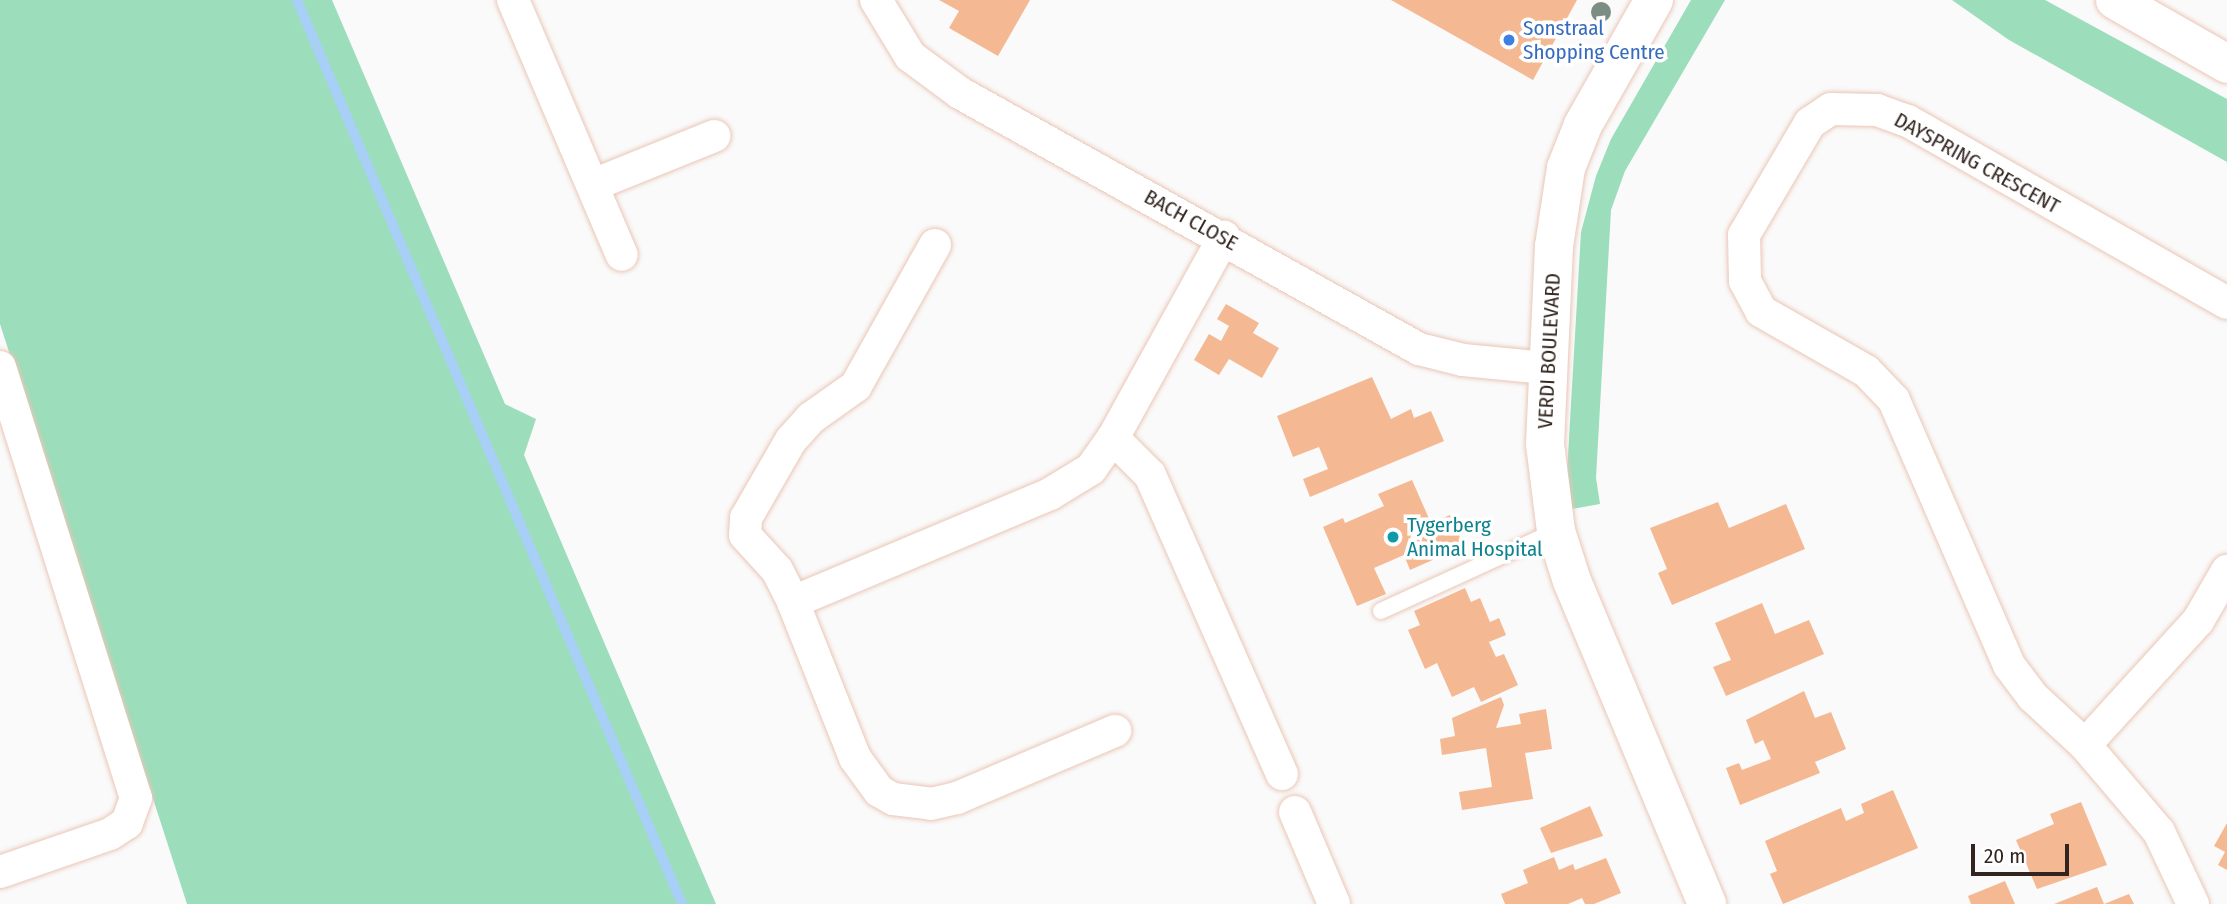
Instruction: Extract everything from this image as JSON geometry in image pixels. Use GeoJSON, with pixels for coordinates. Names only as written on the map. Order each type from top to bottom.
{"type":"FeatureCollection","features":[{"type":"Feature","properties":{"kind":"street"},"geometry":{"type":"LineString","coordinates":[[513,0],[622,255]]}},
{"type":"Feature","properties":{"kind":"street","name":"BACH CLOSE"},"geometry":{"type":"LineString","coordinates":[[876,0],[910,56],[949,85],[1224,237],[1419,349],[1463,360],[1546,368]]}},
{"type":"Feature","properties":{"kind":"street","name":"VERDI BOULEVARD"},"geometry":{"type":"LineString","coordinates":[[1654,0],[1583,125],[1566,168],[1554,246],[1546,368],[1545,444],[1556,531],[1572,581],[1707,904]]}},
{"type":"Feature","properties":{"kind":"street"},"geometry":{"type":"LineString","coordinates":[[2115,0],[2227,64]]}},
{"type":"Feature","properties":{"kind":"street","name":"DAYSPRING CRESCENT"},"geometry":{"type":"LineString","coordinates":[[2193,904],[2159,832],[2085,745],[2032,697],[2009,665],[1895,400],[1866,371],[1761,311],[1745,281],[1744,235],[1810,122],[1831,109],[1850,106],[1877,110],[1908,121],[2227,303]]}},
{"type":"Feature","properties":{"kind":"street"},"geometry":{"type":"LineString","coordinates":[[593,185],[714,136]]}},
{"type":"Feature","properties":{"kind":"street"},"geometry":{"type":"LineString","coordinates":[[793,602],[1076,481],[1091,469],[1113,438],[1224,237]]}},
{"type":"Feature","properties":{"kind":"street"},"geometry":{"type":"LineString","coordinates":[[935,245],[856,386],[811,418],[791,440],[746,518],[747,539],[776,570],[793,602],[855,758],[879,791],[893,799],[931,804],[957,798],[1115,731]]}},
{"type":"Feature","properties":{"kind":"street"},"geometry":{"type":"LineString","coordinates":[[0,367],[136,798],[127,823],[110,834],[0,872]]}},
{"type":"Feature","properties":{"kind":"street"},"geometry":{"type":"LineString","coordinates":[[1113,438],[1150,475],[1282,774]]}},
{"type":"Feature","properties":{"kind":"street"},"geometry":{"type":"LineString","coordinates":[[2085,745],[2198,621],[2227,571]]}},
{"type":"Feature","properties":{"kind":"street"},"geometry":{"type":"LineString","coordinates":[[1295,812],[1334,904]]}},
{"type":"Feature","properties":{"kind":"lane"},"geometry":{"type":"LineString","coordinates":[[1381,611],[1556,531]]}},
{"type":"Feature","properties":{"kind":"green space"},"geometry":{"type":"Polygon","coordinates":[[[0,0],[332,0],[505,404],[536,419],[524,455],[716,904],[187,904],[0,324],[0,0]]]}},
{"type":"Feature","properties":{"kind":"green space"},"geometry":{"type":"Polygon","coordinates":[[[1691,0],[1725,0],[1625,171],[1611,210],[1596,478],[1600,504],[1572,509],[1567,473],[1581,232],[1596,176],[1611,139],[1691,0]]]}},
{"type":"Feature","properties":{"kind":"green space"},"geometry":{"type":"Polygon","coordinates":[[[1952,0],[2045,0],[2227,99],[2227,162],[2009,40],[1952,0]]]}},
{"type":"Feature","properties":{"kind":"building"},"geometry":{"type":"Polygon","coordinates":[[[939,0],[1030,0],[998,56],[949,28],[959,11],[939,0]]]}},
{"type":"Feature","properties":{"kind":"building","name":"Sonstraal Shopping Centre"},"geometry":{"type":"Polygon","coordinates":[[[1391,0],[1577,0],[1533,80],[1391,0]]]}},
{"type":"Feature","properties":{"kind":"building"},"geometry":{"type":"Polygon","coordinates":[[[1226,304],[1259,323],[1253,333],[1279,348],[1262,378],[1229,359],[1219,375],[1194,360],[1209,334],[1221,341],[1229,326],[1217,319],[1226,304]]]}},
{"type":"Feature","properties":{"kind":"building"},"geometry":{"type":"Polygon","coordinates":[[[1372,377],[1391,419],[1411,409],[1414,418],[1431,411],[1444,441],[1310,497],[1303,479],[1328,469],[1319,447],[1293,457],[1277,416],[1372,377]]]}},
{"type":"Feature","properties":{"kind":"building","name":"Tygerberg Animal Hospital"},"geometry":{"type":"Polygon","coordinates":[[[1412,480],[1431,523],[1450,515],[1464,546],[1410,570],[1404,555],[1374,568],[1386,594],[1357,606],[1323,527],[1343,518],[1345,523],[1384,506],[1378,494],[1412,480]]]}},
{"type":"Feature","properties":{"kind":"building"},"geometry":{"type":"Polygon","coordinates":[[[1718,502],[1729,528],[1786,504],[1805,549],[1672,605],[1658,573],[1667,569],[1650,528],[1718,502]]]}},
{"type":"Feature","properties":{"kind":"building"},"geometry":{"type":"Polygon","coordinates":[[[1465,588],[1471,602],[1480,598],[1490,622],[1499,618],[1506,635],[1489,642],[1496,657],[1504,654],[1518,685],[1481,702],[1474,687],[1452,697],[1437,663],[1425,669],[1408,630],[1420,625],[1414,611],[1465,588]]]}},
{"type":"Feature","properties":{"kind":"building"},"geometry":{"type":"Polygon","coordinates":[[[1762,603],[1775,634],[1809,620],[1824,654],[1726,696],[1713,667],[1731,660],[1715,623],[1762,603]]]}},
{"type":"Feature","properties":{"kind":"building"},"geometry":{"type":"Polygon","coordinates":[[[1804,691],[1815,718],[1831,712],[1846,749],[1815,762],[1820,773],[1740,805],[1726,768],[1739,763],[1742,770],[1771,759],[1763,740],[1755,744],[1746,720],[1804,691]]]}},
{"type":"Feature","properties":{"kind":"building"},"geometry":{"type":"Polygon","coordinates":[[[1501,697],[1504,705],[1496,728],[1521,724],[1519,714],[1546,709],[1552,749],[1525,753],[1533,799],[1462,810],[1459,792],[1492,787],[1486,748],[1442,755],[1440,739],[1455,736],[1452,718],[1501,697]]]}},
{"type":"Feature","properties":{"kind":"building"},"geometry":{"type":"Polygon","coordinates":[[[1893,790],[1918,848],[1783,904],[1770,874],[1777,871],[1765,841],[1841,808],[1846,821],[1864,813],[1861,804],[1893,790]]]}},
{"type":"Feature","properties":{"kind":"building"},"geometry":{"type":"Polygon","coordinates":[[[2081,802],[2107,865],[2037,889],[2016,840],[2054,824],[2050,814],[2081,802]]]}},
{"type":"Feature","properties":{"kind":"building"},"geometry":{"type":"Polygon","coordinates":[[[1590,806],[1603,836],[1551,853],[1540,828],[1590,806]]]}},
{"type":"Feature","properties":{"kind":"building"},"geometry":{"type":"Polygon","coordinates":[[[2227,823],[2227,870],[2218,865],[2225,852],[2214,846],[2227,823]]]}},
{"type":"Feature","properties":{"kind":"building"},"geometry":{"type":"Polygon","coordinates":[[[1554,857],[1559,870],[1573,864],[1575,870],[1606,858],[1621,893],[1594,904],[1585,904],[1582,898],[1568,904],[1505,904],[1501,894],[1528,883],[1523,870],[1554,857]]]}},
{"type":"Feature","properties":{"kind":"building"},"geometry":{"type":"Polygon","coordinates":[[[2005,881],[2015,904],[1971,904],[1968,896],[2005,881]]]}},
{"type":"Feature","properties":{"kind":"building"},"geometry":{"type":"Polygon","coordinates":[[[2097,887],[2104,904],[2054,904],[2097,887]]]}},
{"type":"Feature","properties":{"kind":"building"},"geometry":{"type":"Polygon","coordinates":[[[2129,894],[2134,904],[2104,904],[2129,894]]]}},
{"type":"Feature","properties":{"kind":"waterway"},"geometry":{"type":"LineString","coordinates":[[297,0],[682,904]]}},
{"type":"Feature","properties":{"kind":"place","name":"Sonstraal Shopping Centre"},"geometry":{"type":"Point","coordinates":[1509,40]}},
{"type":"Feature","properties":{"kind":"place","name":"Tygerberg Animal Hospital"},"geometry":{"type":"Point","coordinates":[1393,537]}}]}
